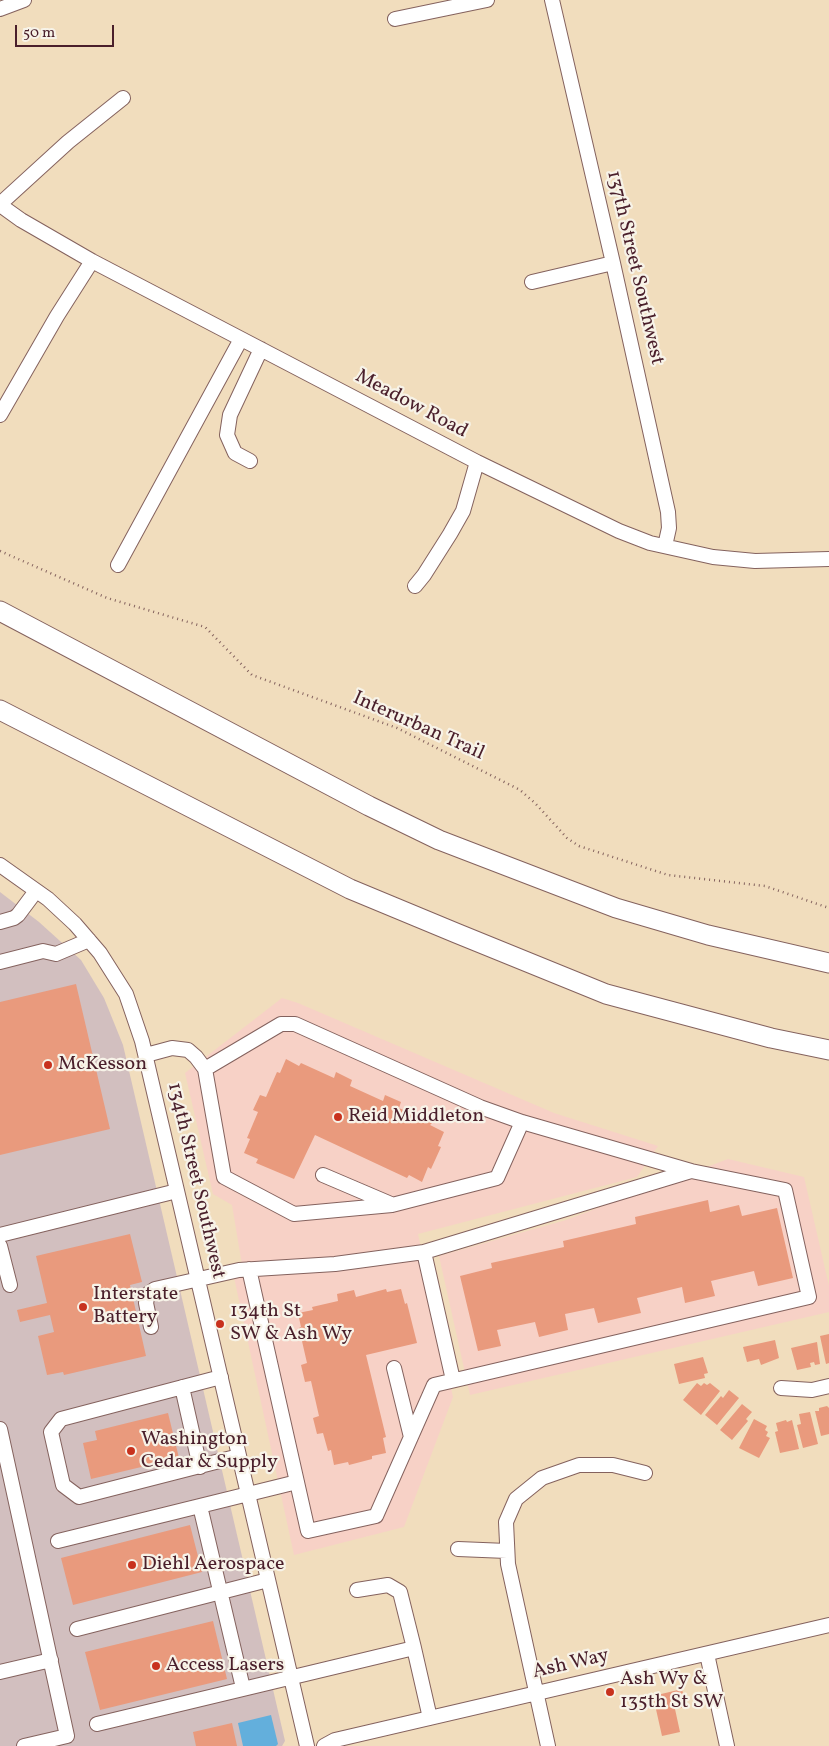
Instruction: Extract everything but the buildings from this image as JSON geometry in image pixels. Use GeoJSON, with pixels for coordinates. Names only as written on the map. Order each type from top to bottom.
{"type":"FeatureCollection","features":[{"type":"Feature","properties":{"kind":"highway"},"geometry":{"type":"LineString","coordinates":[[0,611],[369,806],[439,840],[616,908],[708,935],[829,963]]}},
{"type":"Feature","properties":{"kind":"highway"},"geometry":{"type":"LineString","coordinates":[[0,710],[350,888],[456,933],[606,994],[771,1038],[829,1050]]}},
{"type":"Feature","properties":{"kind":"street"},"geometry":{"type":"LineString","coordinates":[[0,9],[24,0]]}},
{"type":"Feature","properties":{"kind":"street"},"geometry":{"type":"LineString","coordinates":[[394,19],[487,0]]}},
{"type":"Feature","properties":{"kind":"street","name":"137th Street Southwest"},"geometry":{"type":"LineString","coordinates":[[552,0],[668,512],[669,528],[665,546]]}},
{"type":"Feature","properties":{"kind":"street"},"geometry":{"type":"LineString","coordinates":[[0,204],[68,142],[123,98]]}},
{"type":"Feature","properties":{"kind":"street","name":"Meadow Road"},"geometry":{"type":"LineString","coordinates":[[0,204],[21,220],[92,261],[596,522],[650,543],[713,557],[755,561],[829,559]]}},
{"type":"Feature","properties":{"kind":"street"},"geometry":{"type":"LineString","coordinates":[[0,415],[57,316],[92,261]]}},
{"type":"Feature","properties":{"kind":"street"},"geometry":{"type":"LineString","coordinates":[[532,282],[613,263]]}},
{"type":"Feature","properties":{"kind":"street"},"geometry":{"type":"LineString","coordinates":[[118,565],[241,339]]}},
{"type":"Feature","properties":{"kind":"street"},"geometry":{"type":"LineString","coordinates":[[250,460],[235,453],[227,435],[230,415],[261,349]]}},
{"type":"Feature","properties":{"kind":"street"},"geometry":{"type":"LineString","coordinates":[[415,586],[424,575],[463,511],[477,462]]}},
{"type":"Feature","properties":{"kind":"street","name":"134th Street Southwest"},"geometry":{"type":"LineString","coordinates":[[0,865],[36,890],[75,924],[100,954],[126,994],[146,1055],[307,1746]]}},
{"type":"Feature","properties":{"kind":"street"},"geometry":{"type":"LineString","coordinates":[[0,922],[18,915],[36,890]]}},
{"type":"Feature","properties":{"kind":"street"},"geometry":{"type":"LineString","coordinates":[[0,962],[43,952],[56,954],[89,940]]}},
{"type":"Feature","properties":{"kind":"street"},"geometry":{"type":"LineString","coordinates":[[205,1069],[280,1024],[295,1024],[480,1107],[522,1122],[691,1171],[785,1190],[809,1297],[434,1385],[376,1516],[308,1531],[248,1269]]}},
{"type":"Feature","properties":{"kind":"street"},"geometry":{"type":"LineString","coordinates":[[146,1055],[172,1048],[188,1050],[196,1057],[205,1069],[224,1177],[294,1214],[392,1205],[497,1178],[522,1122]]}},
{"type":"Feature","properties":{"kind":"street"},"geometry":{"type":"LineString","coordinates":[[151,1327],[146,1303],[148,1294],[155,1290],[248,1269],[335,1264],[424,1252],[691,1171]]}},
{"type":"Feature","properties":{"kind":"street"},"geometry":{"type":"LineString","coordinates":[[324,1175],[392,1205]]}},
{"type":"Feature","properties":{"kind":"street"},"geometry":{"type":"LineString","coordinates":[[0,1235],[177,1191]]}},
{"type":"Feature","properties":{"kind":"street"},"geometry":{"type":"LineString","coordinates":[[0,1246],[10,1285]]}},
{"type":"Feature","properties":{"kind":"street"},"geometry":{"type":"LineString","coordinates":[[424,1252],[453,1380]]}},
{"type":"Feature","properties":{"kind":"street"},"geometry":{"type":"LineString","coordinates":[[394,1368],[411,1437]]}},
{"type":"Feature","properties":{"kind":"street"},"geometry":{"type":"LineString","coordinates":[[221,1377],[61,1419],[51,1432],[64,1485],[79,1497],[239,1456]]}},
{"type":"Feature","properties":{"kind":"street"},"geometry":{"type":"LineString","coordinates":[[781,1388],[812,1390],[829,1386]]}},
{"type":"Feature","properties":{"kind":"street"},"geometry":{"type":"LineString","coordinates":[[182,1387],[200,1467]]}},
{"type":"Feature","properties":{"kind":"street"},"geometry":{"type":"LineString","coordinates":[[0,1428],[5,1469],[51,1660],[67,1736],[24,1746]]}},
{"type":"Feature","properties":{"kind":"street"},"geometry":{"type":"LineString","coordinates":[[548,1746],[508,1564],[506,1522],[516,1499],[542,1478],[579,1465],[613,1465],[645,1473]]}},
{"type":"Feature","properties":{"kind":"street"},"geometry":{"type":"LineString","coordinates":[[58,1541],[297,1482]]}},
{"type":"Feature","properties":{"kind":"street"},"geometry":{"type":"LineString","coordinates":[[200,1506],[244,1688]]}},
{"type":"Feature","properties":{"kind":"street"},"geometry":{"type":"LineString","coordinates":[[458,1549],[507,1551]]}},
{"type":"Feature","properties":{"kind":"street"},"geometry":{"type":"LineString","coordinates":[[77,1629],[268,1580]]}},
{"type":"Feature","properties":{"kind":"street"},"geometry":{"type":"LineString","coordinates":[[358,1590],[388,1585],[400,1592],[430,1718]]}},
{"type":"Feature","properties":{"kind":"street","name":"Ash Way"},"geometry":{"type":"LineString","coordinates":[[324,1746],[335,1740],[829,1625]]}},
{"type":"Feature","properties":{"kind":"street"},"geometry":{"type":"LineString","coordinates":[[97,1724],[414,1648]]}},
{"type":"Feature","properties":{"kind":"street"},"geometry":{"type":"LineString","coordinates":[[707,1654],[727,1746]]}},
{"type":"Feature","properties":{"kind":"street"},"geometry":{"type":"LineString","coordinates":[[0,1672],[51,1660]]}},
{"type":"Feature","properties":{"kind":"path","name":"Interurban Trail"},"geometry":{"type":"LineString","coordinates":[[0,551],[107,598],[205,626],[252,675],[397,728],[520,790],[535,803],[567,838],[579,846],[668,874],[765,886],[829,908]]}},
{"type":"Feature","properties":{"kind":"shaded area"},"geometry":{"type":"Polygon","coordinates":[[[0,892],[39,922],[81,960],[104,998],[123,1045],[285,1741],[282,1746],[0,1746],[0,892]]]}},
{"type":"Feature","properties":{"kind":"shaded area"},"geometry":{"type":"Polygon","coordinates":[[[282,998],[298,1003],[554,1113],[658,1146],[637,1177],[418,1234],[453,1397],[404,1527],[294,1555],[232,1268],[242,1265],[232,1205],[213,1194],[185,1073],[282,998]]]}},
{"type":"Feature","properties":{"kind":"shaded area"},"geometry":{"type":"Polygon","coordinates":[[[728,1159],[804,1177],[829,1286],[829,1312],[470,1395],[439,1256],[566,1220],[728,1159]]]}},
{"type":"Feature","properties":{"kind":"water"},"geometry":{"type":"Polygon","coordinates":[[[271,1715],[278,1744],[276,1746],[243,1746],[238,1723],[271,1715]]]}},
{"type":"Feature","properties":{"kind":"place","name":"McKesson"},"geometry":{"type":"Point","coordinates":[48,1065]}},
{"type":"Feature","properties":{"kind":"place","name":"Reid Middleton"},"geometry":{"type":"Point","coordinates":[338,1117]}},
{"type":"Feature","properties":{"kind":"place","name":"Interstate Battery"},"geometry":{"type":"Point","coordinates":[83,1307]}},
{"type":"Feature","properties":{"kind":"place","name":"134th St SW & Ash Wy"},"geometry":{"type":"Point","coordinates":[220,1324]}},
{"type":"Feature","properties":{"kind":"place","name":"Washington Cedar & Supply"},"geometry":{"type":"Point","coordinates":[131,1451]}},
{"type":"Feature","properties":{"kind":"place","name":"Diehl Aerospace"},"geometry":{"type":"Point","coordinates":[132,1565]}},
{"type":"Feature","properties":{"kind":"place","name":"Access Lasers"},"geometry":{"type":"Point","coordinates":[156,1666]}},
{"type":"Feature","properties":{"kind":"place","name":"Ash Wy & 135th St SW"},"geometry":{"type":"Point","coordinates":[610,1692]}}]}
